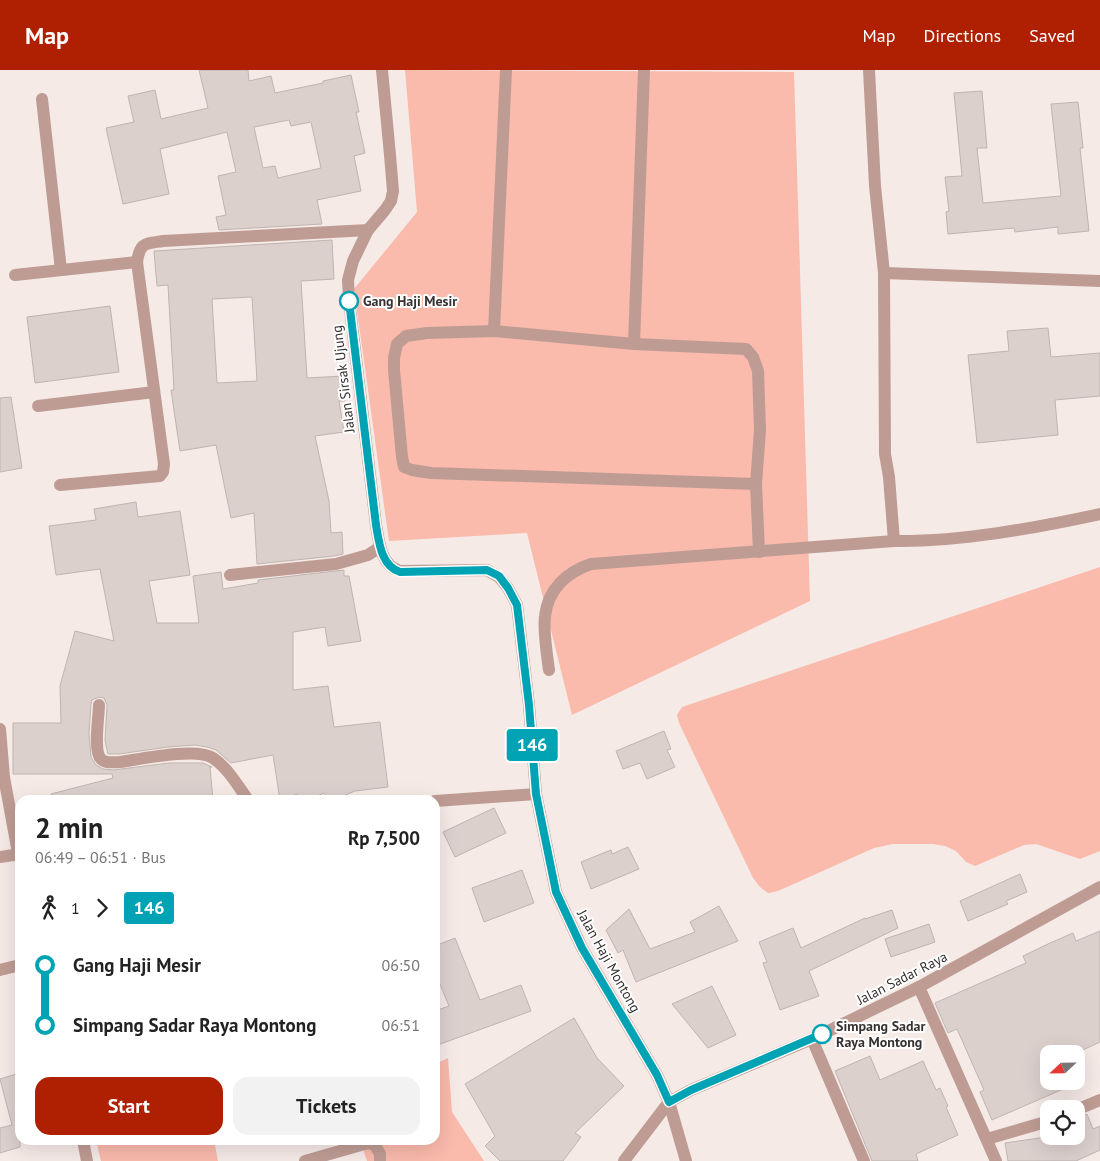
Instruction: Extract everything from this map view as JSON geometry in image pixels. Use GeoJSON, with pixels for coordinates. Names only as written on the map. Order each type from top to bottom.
{"type":"FeatureCollection","features":[{"type":"Feature","properties":{"kind":"street","name":"Jalan Sirsak Ujung"},"geometry":{"type":"LineString","coordinates":[[380,547],[348,280],[353,261],[368,230],[386,210],[391,201],[392,191],[382,70]]}},
{"type":"Feature","properties":{"kind":"street"},"geometry":{"type":"LineString","coordinates":[[494,331],[506,70]]}},
{"type":"Feature","properties":{"kind":"street"},"geometry":{"type":"LineString","coordinates":[[634,344],[644,70]]}},
{"type":"Feature","properties":{"kind":"street"},"geometry":{"type":"LineString","coordinates":[[869,70],[875,186],[884,274],[885,454],[889,477],[894,541]]}},
{"type":"Feature","properties":{"kind":"street"},"geometry":{"type":"LineString","coordinates":[[42,99],[61,270]]}},
{"type":"Feature","properties":{"kind":"street"},"geometry":{"type":"LineString","coordinates":[[60,484],[160,476],[163,472],[164,464],[137,262],[139,250],[142,247],[147,244],[163,241],[368,230]]}},
{"type":"Feature","properties":{"kind":"street"},"geometry":{"type":"LineString","coordinates":[[15,275],[137,262]]}},
{"type":"Feature","properties":{"kind":"street"},"geometry":{"type":"LineString","coordinates":[[884,274],[1100,281]]}},
{"type":"Feature","properties":{"kind":"street"},"geometry":{"type":"LineString","coordinates":[[756,484],[431,473],[404,467],[394,370],[397,344],[406,336],[427,333],[494,331],[634,344],[746,349],[753,357],[758,371],[759,384],[760,430],[756,484],[759,552]]}},
{"type":"Feature","properties":{"kind":"street"},"geometry":{"type":"LineString","coordinates":[[38,406],[154,392]]}},
{"type":"Feature","properties":{"kind":"street"},"geometry":{"type":"LineString","coordinates":[[548,670],[545,616],[550,599],[559,584],[577,569],[604,562],[894,541],[928,542],[1031,527],[1100,514]]}},
{"type":"Feature","properties":{"kind":"street"},"geometry":{"type":"LineString","coordinates":[[230,575],[336,564],[368,555],[380,547]]}},
{"type":"Feature","properties":{"kind":"street","name":"Jalan Haji Montong"},"geometry":{"type":"LineString","coordinates":[[380,547],[392,569],[400,572],[487,570],[499,576],[517,605],[529,705],[536,794],[556,892],[582,948],[657,1075],[669,1102],[686,1161]]}},
{"type":"Feature","properties":{"kind":"street"},"geometry":{"type":"LineString","coordinates":[[100,705],[97,744],[98,754],[102,760],[109,763],[200,753],[211,756],[222,765],[244,795]]}},
{"type":"Feature","properties":{"kind":"street"},"geometry":{"type":"LineString","coordinates":[[0,730],[3,769],[15,833]]}},
{"type":"Feature","properties":{"kind":"street"},"geometry":{"type":"LineString","coordinates":[[440,801],[536,794]]}},
{"type":"Feature","properties":{"kind":"street"},"geometry":{"type":"LineString","coordinates":[[0,857],[15,855]]}},
{"type":"Feature","properties":{"kind":"street","name":"Jalan Sadar Raya"},"geometry":{"type":"LineString","coordinates":[[624,1161],[669,1102],[691,1090],[812,1039],[919,987],[1100,887]]}},
{"type":"Feature","properties":{"kind":"street"},"geometry":{"type":"LineString","coordinates":[[0,970],[15,966]]}},
{"type":"Feature","properties":{"kind":"street"},"geometry":{"type":"LineString","coordinates":[[919,987],[996,1161]]}},
{"type":"Feature","properties":{"kind":"street"},"geometry":{"type":"LineString","coordinates":[[812,1039],[864,1161]]}},
{"type":"Feature","properties":{"kind":"street"},"geometry":{"type":"LineString","coordinates":[[1085,1106],[1100,1100]]}},
{"type":"Feature","properties":{"kind":"street"},"geometry":{"type":"LineString","coordinates":[[987,1139],[1040,1124]]}},
{"type":"Feature","properties":{"kind":"street"},"geometry":{"type":"LineString","coordinates":[[85,1145],[87,1161]]}},
{"type":"Feature","properties":{"kind":"street"},"geometry":{"type":"LineString","coordinates":[[305,1161],[361,1145]]}},
{"type":"Feature","properties":{"kind":"street"},"geometry":{"type":"LineString","coordinates":[[375,1145],[380,1154],[380,1161]]}},
{"type":"Feature","properties":{"kind":"shaded area"},"geometry":{"type":"Polygon","coordinates":[[[405,70],[794,72],[810,601],[572,715],[527,533],[389,541],[354,289],[417,212],[405,70]]]}},
{"type":"Feature","properties":{"kind":"shaded area"},"geometry":{"type":"Polygon","coordinates":[[[1100,567],[1100,851],[1080,859],[1036,844],[1024,845],[975,866],[966,862],[956,851],[945,846],[933,844],[893,844],[874,848],[778,891],[768,893],[760,887],[753,878],[679,723],[677,715],[682,707],[1100,567]]]}},
{"type":"Feature","properties":{"kind":"shaded area"},"geometry":{"type":"Polygon","coordinates":[[[448,1058],[452,1112],[484,1161],[367,1161],[362,1145],[440,1145],[440,1062],[448,1058]]]}},
{"type":"Feature","properties":{"kind":"shaded area"},"geometry":{"type":"Polygon","coordinates":[[[97,1145],[215,1145],[218,1161],[101,1161],[97,1145]]]}},
{"type":"Feature","properties":{"kind":"building"},"geometry":{"type":"Polygon","coordinates":[[[199,70],[248,70],[249,81],[271,76],[275,93],[351,75],[359,112],[356,112],[365,153],[354,156],[361,191],[317,200],[322,224],[219,230],[216,217],[226,215],[218,176],[236,172],[227,132],[160,149],[169,194],[123,204],[106,128],[134,122],[128,96],[155,90],[161,119],[208,108],[199,70]],[[289,120],[254,127],[263,168],[275,166],[278,178],[321,168],[311,122],[291,126],[289,120]]]}},
{"type":"Feature","properties":{"kind":"building"},"geometry":{"type":"Polygon","coordinates":[[[982,91],[987,148],[977,148],[983,203],[1061,196],[1051,104],[1078,102],[1083,148],[1080,148],[1089,231],[1058,234],[1058,227],[1015,232],[1014,228],[948,234],[946,212],[949,211],[945,177],[962,176],[954,93],[982,91]]]}},
{"type":"Feature","properties":{"kind":"building"},"geometry":{"type":"Polygon","coordinates":[[[332,240],[334,279],[301,281],[307,378],[343,376],[345,401],[339,401],[344,432],[315,436],[329,501],[331,533],[342,532],[343,554],[257,564],[254,513],[231,518],[216,445],[180,451],[171,390],[174,390],[168,285],[157,286],[154,251],[332,240]],[[252,297],[212,299],[217,383],[257,381],[252,297]]]}},
{"type":"Feature","properties":{"kind":"building"},"geometry":{"type":"Polygon","coordinates":[[[110,306],[119,372],[35,383],[27,317],[110,306]]]}},
{"type":"Feature","properties":{"kind":"building"},"geometry":{"type":"Polygon","coordinates":[[[1048,328],[1051,357],[1100,353],[1100,396],[1055,400],[1058,435],[977,443],[968,355],[1009,351],[1007,331],[1048,328]]]}},
{"type":"Feature","properties":{"kind":"building"},"geometry":{"type":"Polygon","coordinates":[[[11,397],[22,468],[0,472],[0,398],[11,397]]]}},
{"type":"Feature","properties":{"kind":"building"},"geometry":{"type":"Polygon","coordinates":[[[136,502],[138,517],[180,511],[190,575],[149,581],[157,623],[199,623],[193,576],[221,572],[223,589],[258,583],[258,580],[344,570],[344,576],[349,576],[361,641],[328,646],[325,627],[293,632],[293,690],[328,686],[334,727],[380,722],[388,787],[355,791],[345,795],[325,795],[324,793],[319,795],[279,795],[273,755],[231,763],[216,750],[195,745],[108,754],[105,741],[107,705],[104,698],[99,697],[92,700],[89,733],[91,757],[96,765],[103,769],[113,770],[169,763],[203,763],[212,767],[210,767],[213,795],[51,795],[113,778],[112,774],[13,774],[13,723],[61,723],[60,686],[75,631],[114,641],[100,569],[56,575],[49,526],[96,520],[94,509],[136,502]]]}},
{"type":"Feature","properties":{"kind":"building"},"geometry":{"type":"Polygon","coordinates":[[[664,731],[671,749],[667,750],[675,767],[647,779],[640,763],[623,769],[616,751],[664,731]]]}},
{"type":"Feature","properties":{"kind":"building"},"geometry":{"type":"Polygon","coordinates":[[[494,808],[506,833],[455,857],[443,832],[494,808]]]}},
{"type":"Feature","properties":{"kind":"building"},"geometry":{"type":"Polygon","coordinates":[[[628,847],[639,869],[591,889],[581,862],[611,850],[612,854],[628,847]]]}},
{"type":"Feature","properties":{"kind":"building"},"geometry":{"type":"Polygon","coordinates":[[[522,870],[534,903],[484,922],[472,888],[522,870]]]}},
{"type":"Feature","properties":{"kind":"building"},"geometry":{"type":"Polygon","coordinates":[[[1020,874],[1027,892],[1006,901],[1008,904],[968,921],[960,901],[1020,874]]]}},
{"type":"Feature","properties":{"kind":"building"},"geometry":{"type":"Polygon","coordinates":[[[719,906],[738,941],[636,982],[623,950],[618,953],[606,930],[629,909],[650,949],[695,932],[690,922],[719,906]]]}},
{"type":"Feature","properties":{"kind":"building"},"geometry":{"type":"Polygon","coordinates":[[[892,910],[898,928],[809,971],[819,996],[780,1010],[763,963],[767,962],[759,942],[793,928],[801,948],[865,918],[892,910]]]}},
{"type":"Feature","properties":{"kind":"building"},"geometry":{"type":"Polygon","coordinates":[[[929,924],[935,942],[891,957],[885,939],[929,924]]]}},
{"type":"Feature","properties":{"kind":"building"},"geometry":{"type":"Polygon","coordinates":[[[1100,931],[1100,1042],[1085,1049],[1085,1045],[1040,1045],[1040,1090],[1061,1090],[992,1120],[980,1092],[984,1090],[957,1029],[948,1033],[935,1003],[1026,963],[1023,956],[1073,933],[1076,941],[1100,931]]]}},
{"type":"Feature","properties":{"kind":"building"},"geometry":{"type":"Polygon","coordinates":[[[455,938],[480,1000],[521,985],[531,1011],[440,1044],[440,1009],[449,1006],[440,984],[440,944],[455,938]]]}},
{"type":"Feature","properties":{"kind":"building"},"geometry":{"type":"Polygon","coordinates":[[[712,986],[736,1035],[708,1048],[672,1004],[712,986]]]}},
{"type":"Feature","properties":{"kind":"building"},"geometry":{"type":"Polygon","coordinates":[[[574,1018],[597,1058],[624,1086],[575,1133],[581,1137],[563,1161],[500,1161],[485,1146],[495,1136],[465,1084],[574,1018]]]}},
{"type":"Feature","properties":{"kind":"building"},"geometry":{"type":"Polygon","coordinates":[[[870,1056],[880,1080],[923,1061],[936,1090],[940,1088],[958,1135],[916,1154],[918,1161],[872,1161],[835,1071],[870,1056]]]}},
{"type":"Feature","properties":{"kind":"building"},"geometry":{"type":"Polygon","coordinates":[[[15,1074],[15,1145],[20,1145],[20,1147],[0,1153],[0,1128],[12,1125],[0,1079],[15,1074]]]}},
{"type":"Feature","properties":{"kind":"building"},"geometry":{"type":"Polygon","coordinates":[[[1087,1114],[1093,1129],[1100,1126],[1100,1150],[1076,1161],[1008,1161],[1005,1143],[1040,1138],[1040,1145],[1085,1145],[1085,1115],[1087,1114]]]}},
{"type":"Feature","properties":{"kind":"bus line","name":"146"},"geometry":{"type":"LineString","coordinates":[[349,301],[380,547],[392,569],[400,572],[487,570],[499,576],[517,605],[529,705],[536,794],[556,892],[582,948],[657,1075],[669,1102],[691,1090],[822,1034]]}},
{"type":"Feature","properties":{"kind":"place","name":"Gang Haji Mesir"},"geometry":{"type":"Point","coordinates":[349,301]}},
{"type":"Feature","properties":{"kind":"place","name":"Simpang Sadar Raya Montong"},"geometry":{"type":"Point","coordinates":[822,1034]}}]}
